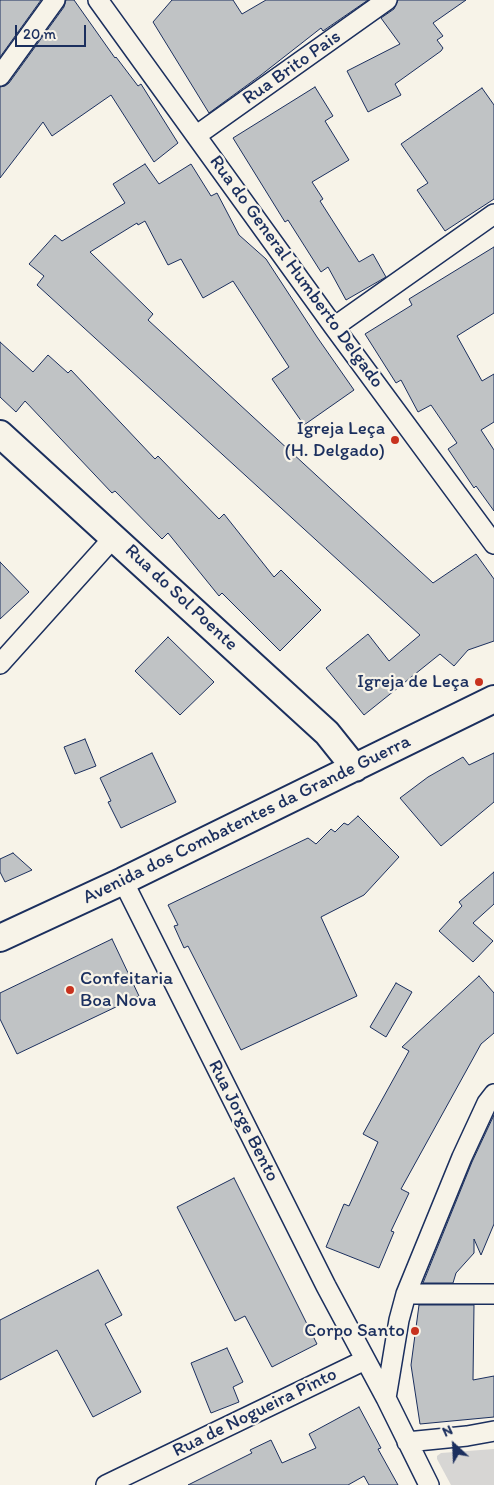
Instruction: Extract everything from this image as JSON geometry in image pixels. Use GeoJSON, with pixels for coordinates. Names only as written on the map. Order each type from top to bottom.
{"type":"FeatureCollection","features":[{"type":"Feature","properties":{"kind":"main road","name":"Rua do Sol Poente"},"geometry":{"type":"LineString","coordinates":[[0,434],[327,733],[356,768]]}},
{"type":"Feature","properties":{"kind":"main road","name":"Avenida dos Combatentes da Grande Guerra"},"geometry":{"type":"LineString","coordinates":[[0,938],[123,881],[494,699]]}},
{"type":"Feature","properties":{"kind":"street"},"geometry":{"type":"LineString","coordinates":[[0,76],[55,0]]}},
{"type":"Feature","properties":{"kind":"street","name":"Rua do General Humberto Delgado"},"geometry":{"type":"LineString","coordinates":[[98,0],[334,327],[494,544]]}},
{"type":"Feature","properties":{"kind":"street","name":"Rua Brito Pais"},"geometry":{"type":"LineString","coordinates":[[197,135],[387,0]]}},
{"type":"Feature","properties":{"kind":"street"},"geometry":{"type":"LineString","coordinates":[[334,327],[494,214]]}},
{"type":"Feature","properties":{"kind":"street"},"geometry":{"type":"LineString","coordinates":[[0,664],[114,537]]}},
{"type":"Feature","properties":{"kind":"street","name":"Rua Jorge Bento"},"geometry":{"type":"LineString","coordinates":[[123,881],[365,1360]]}},
{"type":"Feature","properties":{"kind":"street"},"geometry":{"type":"LineString","coordinates":[[386,1398],[399,1320],[406,1294],[462,1156],[487,1103],[494,1094]]}},
{"type":"Feature","properties":{"kind":"street"},"geometry":{"type":"LineString","coordinates":[[406,1294],[494,1294]]}},
{"type":"Feature","properties":{"kind":"street"},"geometry":{"type":"LineString","coordinates":[[365,1360],[429,1485]]}},
{"type":"Feature","properties":{"kind":"street","name":"Rua de Nogueira Pinto"},"geometry":{"type":"LineString","coordinates":[[106,1485],[365,1360]]}},
{"type":"Feature","properties":{"kind":"street"},"geometry":{"type":"LineString","coordinates":[[407,1442],[467,1436],[494,1431]]}},
{"type":"Feature","properties":{"kind":"shaded area"},"geometry":{"type":"Polygon","coordinates":[[[494,1449],[494,1485],[451,1485],[437,1459],[437,1456],[441,1453],[494,1449]]]}},
{"type":"Feature","properties":{"kind":"building"},"geometry":{"type":"Polygon","coordinates":[[[0,0],[41,0],[0,57],[0,0]]]}},
{"type":"Feature","properties":{"kind":"building"},"geometry":{"type":"Polygon","coordinates":[[[66,0],[74,0],[115,58],[138,86],[141,84],[178,143],[154,162],[111,95],[52,136],[43,122],[0,178],[0,87],[9,83],[64,7],[66,0]]]}},
{"type":"Feature","properties":{"kind":"building"},"geometry":{"type":"Polygon","coordinates":[[[172,0],[233,0],[242,14],[266,0],[368,0],[323,31],[321,28],[209,113],[153,22],[172,0]]]}},
{"type":"Feature","properties":{"kind":"building"},"geometry":{"type":"Polygon","coordinates":[[[398,0],[466,0],[433,23],[443,36],[437,40],[443,48],[441,51],[395,84],[401,95],[368,112],[347,71],[400,44],[381,18],[394,9],[398,0]]]}},
{"type":"Feature","properties":{"kind":"building"},"geometry":{"type":"Polygon","coordinates":[[[315,87],[333,116],[325,121],[349,160],[312,182],[323,199],[320,201],[359,262],[373,254],[386,277],[346,300],[328,267],[321,272],[288,220],[285,222],[233,138],[315,87]]]}},
{"type":"Feature","properties":{"kind":"building"},"geometry":{"type":"Polygon","coordinates":[[[482,88],[494,105],[494,199],[445,231],[417,190],[428,183],[401,144],[482,88]]]}},
{"type":"Feature","properties":{"kind":"building"},"geometry":{"type":"Polygon","coordinates":[[[145,164],[159,184],[191,164],[211,196],[217,193],[239,235],[266,259],[354,390],[304,425],[272,379],[289,367],[233,281],[203,298],[181,259],[168,265],[145,221],[138,225],[137,223],[90,252],[153,314],[148,320],[433,583],[476,554],[494,579],[494,641],[468,650],[454,666],[440,654],[364,715],[326,668],[368,634],[389,661],[420,635],[37,285],[44,276],[29,264],[55,235],[62,241],[125,203],[113,184],[145,164]]]}},
{"type":"Feature","properties":{"kind":"building"},"geometry":{"type":"Polygon","coordinates":[[[494,247],[494,313],[457,336],[482,381],[494,374],[494,422],[481,430],[494,450],[494,511],[476,486],[474,488],[448,449],[457,443],[431,405],[418,412],[401,380],[396,383],[365,334],[412,305],[409,299],[494,247]]]}},
{"type":"Feature","properties":{"kind":"building"},"geometry":{"type":"Polygon","coordinates":[[[0,342],[33,372],[48,355],[68,373],[71,370],[155,459],[158,456],[219,519],[224,514],[274,577],[281,570],[321,610],[280,651],[222,593],[219,596],[168,533],[162,539],[115,491],[112,493],[25,401],[16,412],[0,397],[0,342]]]}},
{"type":"Feature","properties":{"kind":"building"},"geometry":{"type":"Polygon","coordinates":[[[0,562],[29,592],[0,619],[0,562]]]}},
{"type":"Feature","properties":{"kind":"building"},"geometry":{"type":"Polygon","coordinates":[[[168,637],[214,682],[180,715],[135,671],[168,637]]]}},
{"type":"Feature","properties":{"kind":"building"},"geometry":{"type":"Polygon","coordinates":[[[85,739],[96,766],[75,774],[64,747],[85,739]]]}},
{"type":"Feature","properties":{"kind":"building"},"geometry":{"type":"Polygon","coordinates":[[[152,753],[176,802],[121,828],[108,802],[111,801],[100,778],[152,753]]]}},
{"type":"Feature","properties":{"kind":"building"},"geometry":{"type":"Polygon","coordinates":[[[494,753],[494,802],[441,846],[400,798],[428,777],[463,757],[469,765],[494,753]]]}},
{"type":"Feature","properties":{"kind":"building"},"geometry":{"type":"Polygon","coordinates":[[[358,816],[399,857],[364,895],[321,917],[357,996],[241,1050],[188,946],[184,948],[174,926],[178,925],[168,905],[308,838],[316,844],[331,829],[335,832],[344,823],[348,825],[358,816]]]}},
{"type":"Feature","properties":{"kind":"building"},"geometry":{"type":"Polygon","coordinates":[[[13,853],[32,870],[5,882],[0,872],[0,859],[13,853]]]}},
{"type":"Feature","properties":{"kind":"building"},"geometry":{"type":"Polygon","coordinates":[[[494,872],[494,904],[473,923],[493,941],[473,962],[439,931],[462,906],[459,902],[494,872]]]}},
{"type":"Feature","properties":{"kind":"building"},"geometry":{"type":"Polygon","coordinates":[[[112,939],[139,996],[17,1054],[0,1019],[0,993],[112,939]]]}},
{"type":"Feature","properties":{"kind":"building"},"geometry":{"type":"Polygon","coordinates":[[[479,976],[494,993],[494,1033],[481,1044],[401,1189],[409,1193],[391,1231],[394,1232],[379,1268],[326,1247],[344,1204],[349,1206],[378,1142],[363,1134],[409,1051],[402,1047],[479,976]]]}},
{"type":"Feature","properties":{"kind":"building"},"geometry":{"type":"Polygon","coordinates":[[[396,983],[412,992],[386,1037],[370,1027],[396,983]]]}},
{"type":"Feature","properties":{"kind":"building"},"geometry":{"type":"Polygon","coordinates":[[[494,1115],[494,1224],[481,1255],[474,1239],[474,1253],[456,1273],[453,1283],[423,1283],[472,1162],[494,1115]]]}},
{"type":"Feature","properties":{"kind":"building"},"geometry":{"type":"Polygon","coordinates":[[[234,1178],[317,1344],[272,1367],[245,1316],[235,1321],[177,1207],[234,1178]]]}},
{"type":"Feature","properties":{"kind":"building"},"geometry":{"type":"Polygon","coordinates":[[[98,1270],[122,1315],[105,1324],[141,1392],[93,1417],[57,1350],[0,1380],[0,1320],[98,1270]]]}},
{"type":"Feature","properties":{"kind":"building"},"geometry":{"type":"Polygon","coordinates":[[[419,1305],[474,1305],[473,1380],[494,1376],[494,1417],[420,1424],[411,1365],[419,1305]]]}},
{"type":"Feature","properties":{"kind":"building"},"geometry":{"type":"Polygon","coordinates":[[[227,1348],[243,1382],[233,1387],[239,1402],[211,1413],[191,1363],[227,1348]]]}},
{"type":"Feature","properties":{"kind":"building"},"geometry":{"type":"Polygon","coordinates":[[[359,1407],[381,1448],[378,1449],[398,1485],[369,1485],[364,1476],[348,1485],[188,1485],[252,1453],[250,1450],[271,1440],[282,1463],[316,1448],[309,1434],[359,1407]]]}},
{"type":"Feature","properties":{"kind":"place","name":"Igreja Leça (H. Delgado)"},"geometry":{"type":"Point","coordinates":[395,440]}},
{"type":"Feature","properties":{"kind":"place","name":"Igreja de Leça"},"geometry":{"type":"Point","coordinates":[479,682]}},
{"type":"Feature","properties":{"kind":"place","name":"Confeitaria Boa Nova"},"geometry":{"type":"Point","coordinates":[70,990]}},
{"type":"Feature","properties":{"kind":"place","name":"Corpo Santo"},"geometry":{"type":"Point","coordinates":[415,1331]}}]}
